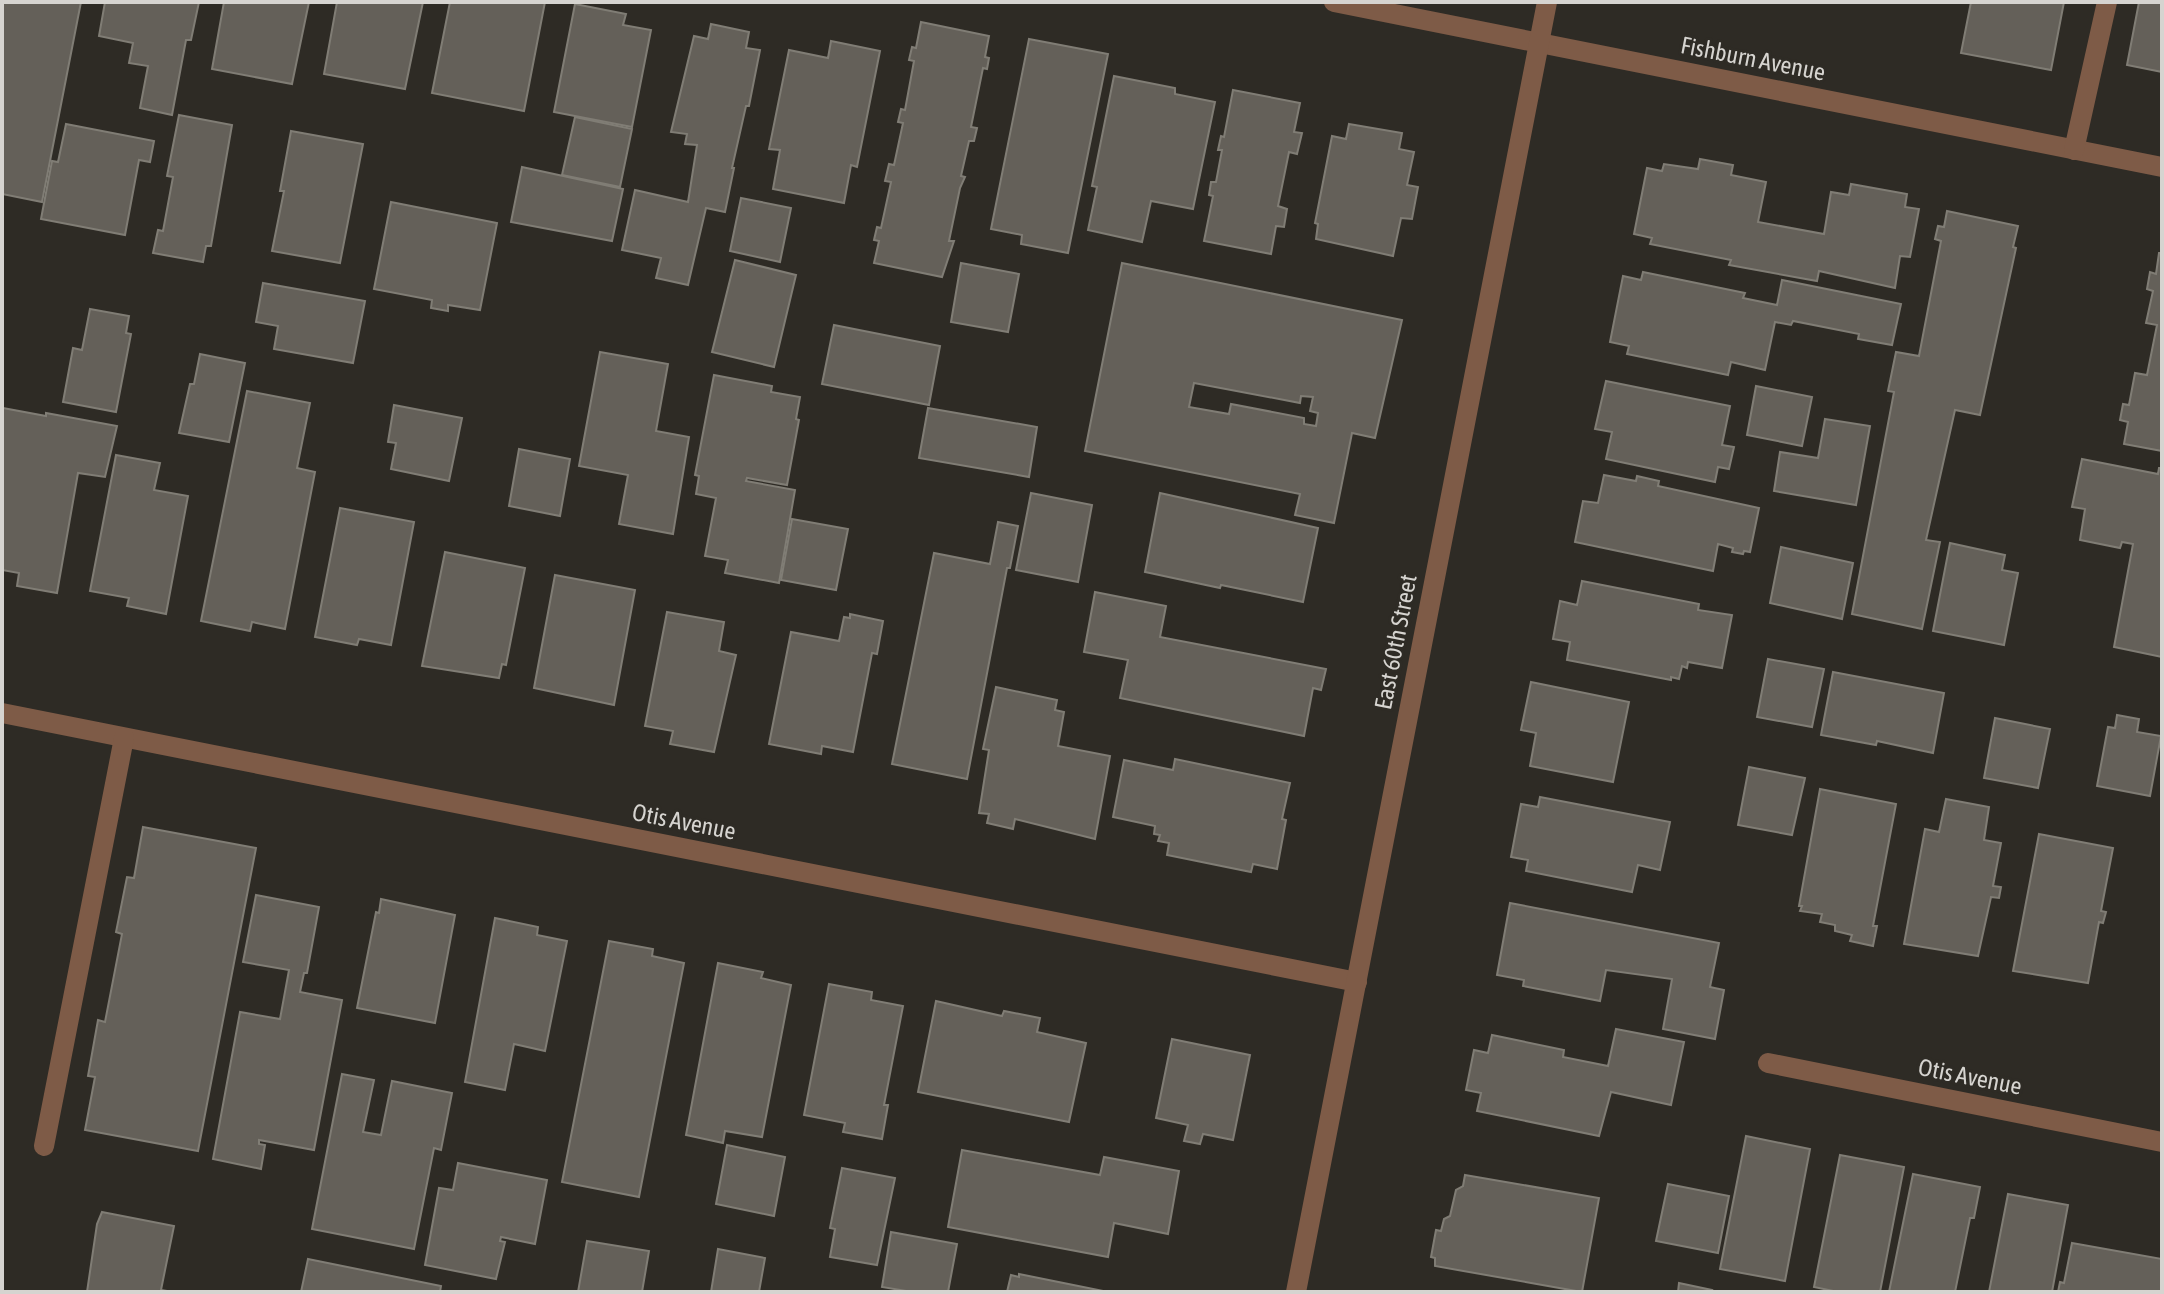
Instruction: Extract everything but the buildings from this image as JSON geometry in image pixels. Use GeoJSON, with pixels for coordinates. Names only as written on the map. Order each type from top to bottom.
{"type":"FeatureCollection","features":[{"type":"Feature","properties":{"kind":"street","name":"Fishburn Avenue"},"geometry":{"type":"LineString","coordinates":[[1334,2],[2162,167]]}},
{"type":"Feature","properties":{"kind":"street","name":"East 60th Street"},"geometry":{"type":"LineString","coordinates":[[1296,1292],[1547,2]]}},
{"type":"Feature","properties":{"kind":"street"},"geometry":{"type":"LineString","coordinates":[[2074,150],[2107,2]]}},
{"type":"Feature","properties":{"kind":"street","name":"Otis Avenue"},"geometry":{"type":"LineString","coordinates":[[2,713],[1357,982]]}},
{"type":"Feature","properties":{"kind":"street"},"geometry":{"type":"LineString","coordinates":[[44,1146],[124,738]]}},
{"type":"Feature","properties":{"kind":"street","name":"Otis Avenue"},"geometry":{"type":"LineString","coordinates":[[1768,1063],[2162,1142]]}}]}
